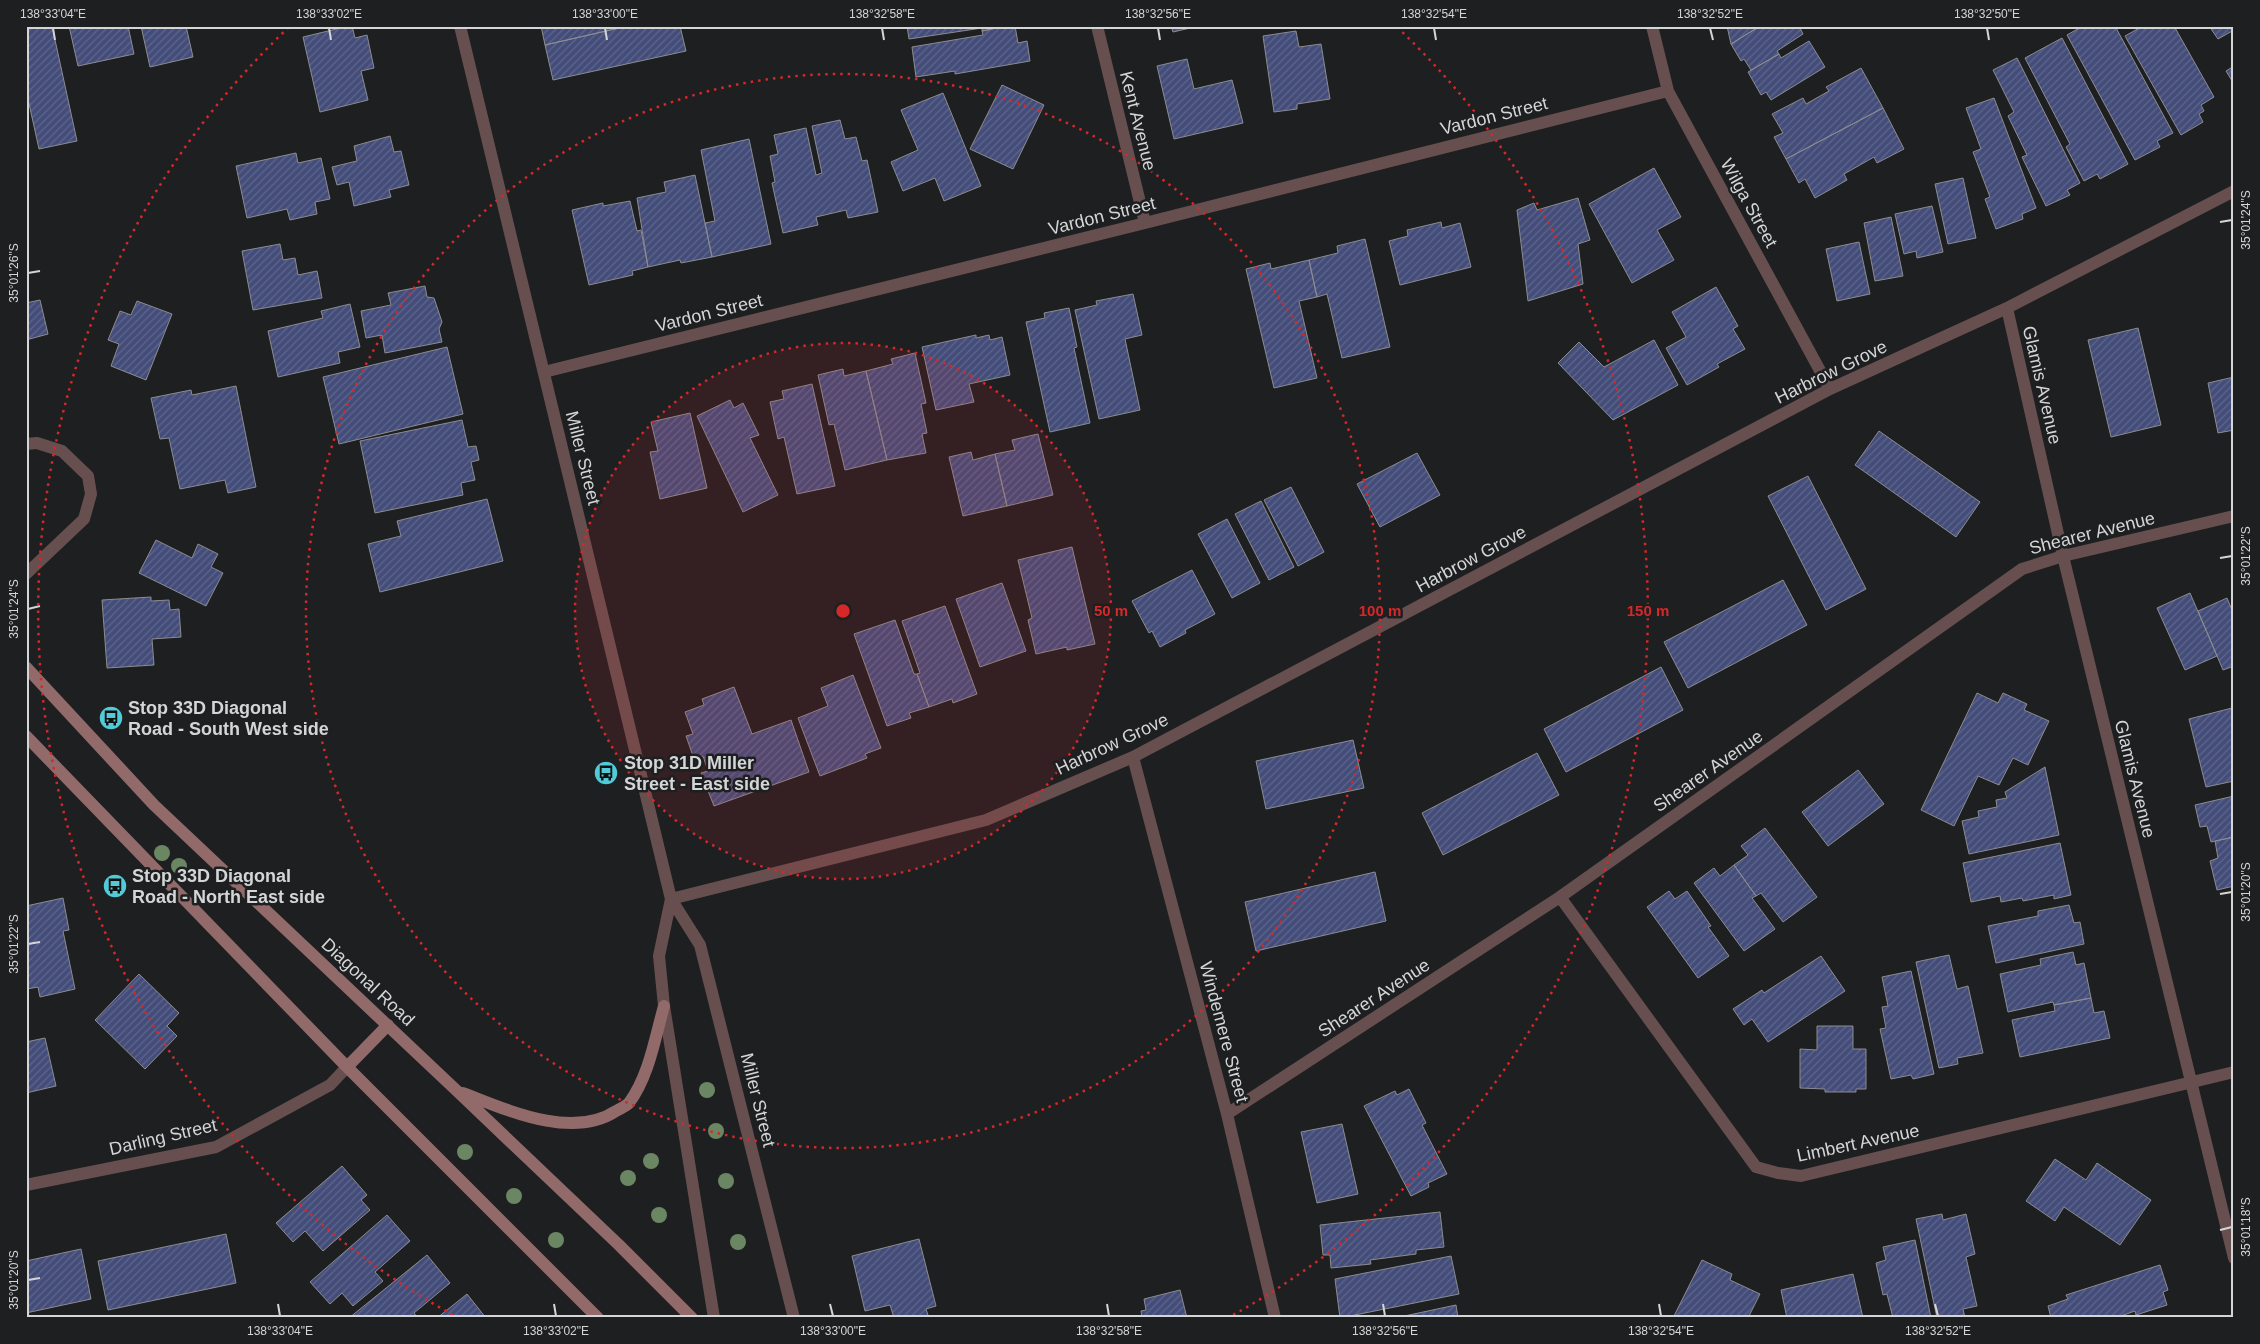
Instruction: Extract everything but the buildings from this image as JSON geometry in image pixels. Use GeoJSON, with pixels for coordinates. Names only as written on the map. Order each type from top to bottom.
{"type":"FeatureCollection","features":[{"type":"Feature","properties":{"kind":"main road","name":"Diagonal Road"},"geometry":{"type":"LineString","coordinates":[[26,667],[154,805],[619,1245],[692,1318]]}},
{"type":"Feature","properties":{"kind":"main road"},"geometry":{"type":"LineString","coordinates":[[26,736],[347,1067],[598,1318]]}},
{"type":"Feature","properties":{"kind":"main road"},"geometry":{"type":"LineString","coordinates":[[456,1090],[526,1118],[580,1124],[606,1118],[628,1104],[645,1070],[664,1006]]}},
{"type":"Feature","properties":{"kind":"main road"},"geometry":{"type":"LineString","coordinates":[[347,1067],[388,1025]]}},
{"type":"Feature","properties":{"kind":"street","name":"Miller Street"},"geometry":{"type":"LineString","coordinates":[[460,26],[671,899],[700,946],[794,1318]]}},
{"type":"Feature","properties":{"kind":"street","name":"Kent Avenue"},"geometry":{"type":"LineString","coordinates":[[1097,26],[1144,223]]}},
{"type":"Feature","properties":{"kind":"street","name":"Wilga Street"},"geometry":{"type":"LineString","coordinates":[[1652,26],[1668,90],[1830,390]]}},
{"type":"Feature","properties":{"kind":"street","name":"Vardon Street"},"geometry":{"type":"LineString","coordinates":[[544,372],[1668,90]]}},
{"type":"Feature","properties":{"kind":"street","name":"Harbrow Grove"},"geometry":{"type":"LineString","coordinates":[[671,899],[986,820],[1133,757],[1830,390],[2007,308],[2234,191]]}},
{"type":"Feature","properties":{"kind":"street","name":"Glamis Avenue"},"geometry":{"type":"LineString","coordinates":[[2007,308],[2064,556],[2190,1083],[2234,1258]]}},
{"type":"Feature","properties":{"kind":"street"},"geometry":{"type":"LineString","coordinates":[[26,444],[38,443],[62,451],[88,476],[91,494],[84,519],[26,574]]}},
{"type":"Feature","properties":{"kind":"street","name":"Shearer Avenue"},"geometry":{"type":"LineString","coordinates":[[1227,1114],[1560,897],[2022,569],[2064,556],[2234,516]]}},
{"type":"Feature","properties":{"kind":"street","name":"Windemere Street"},"geometry":{"type":"LineString","coordinates":[[1133,757],[1227,1114],[1275,1318]]}},
{"type":"Feature","properties":{"kind":"street","name":"Limbert Avenue"},"geometry":{"type":"LineString","coordinates":[[1560,897],[1756,1167],[1778,1173],[1801,1176],[2234,1072]]}},
{"type":"Feature","properties":{"kind":"street","name":"Miller Street"},"geometry":{"type":"LineString","coordinates":[[671,899],[659,956],[664,1006],[714,1318]]}},
{"type":"Feature","properties":{"kind":"street","name":"Darling Street"},"geometry":{"type":"LineString","coordinates":[[26,1185],[216,1147],[330,1085],[347,1067]]}},
{"type":"Feature","properties":{"kind":"place","name":"Stop 33D Diagonal Road - South West side"},"geometry":{"type":"Point","coordinates":[111,718]}},
{"type":"Feature","properties":{"kind":"place","name":"Stop 31D Miller Street - East side"},"geometry":{"type":"Point","coordinates":[606,773]}},
{"type":"Feature","properties":{"kind":"place","name":"Stop 33D Diagonal Road - North East side"},"geometry":{"type":"Point","coordinates":[115,886]}}]}
